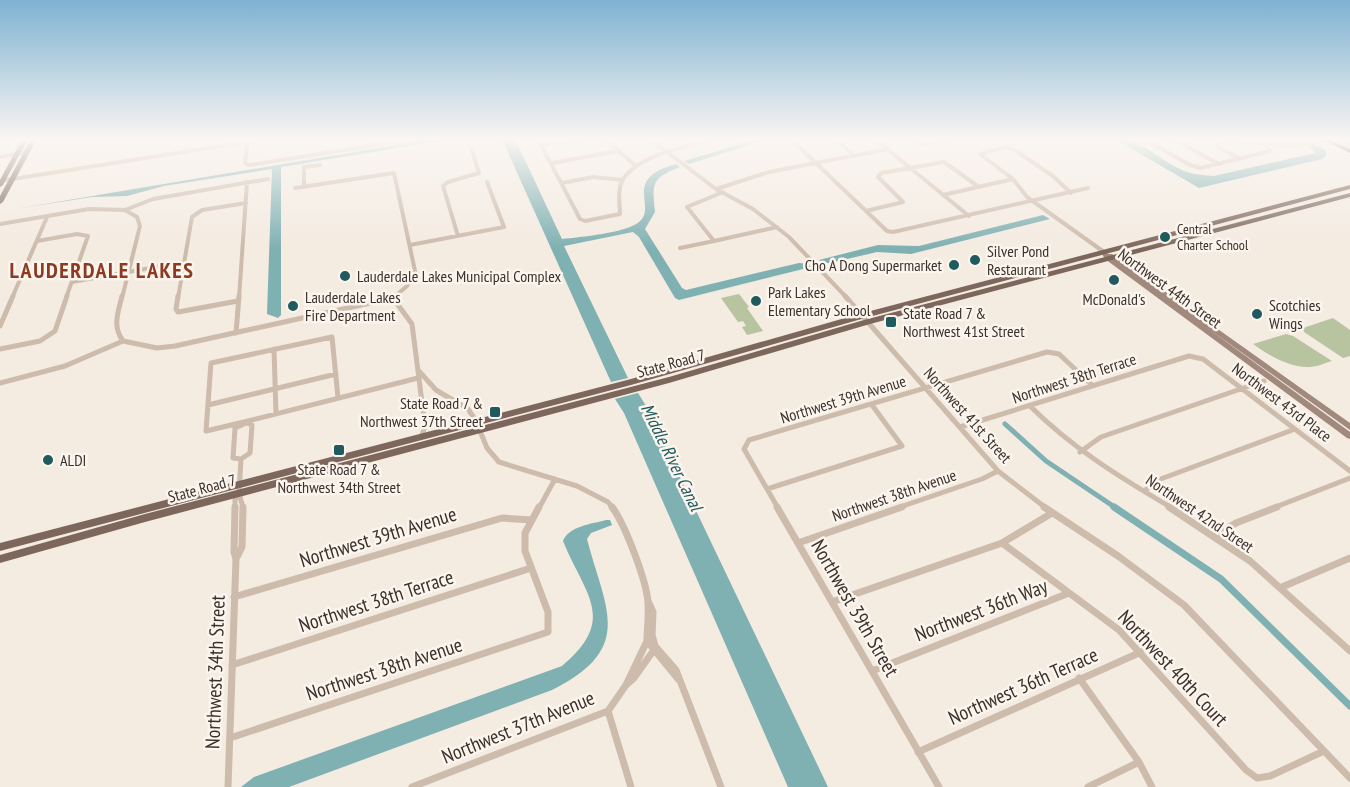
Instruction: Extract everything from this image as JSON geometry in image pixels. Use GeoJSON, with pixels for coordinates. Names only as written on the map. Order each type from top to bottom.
{"type":"FeatureCollection","features":[{"type":"Feature","properties":{"kind":"main road"},"geometry":{"type":"LineString","coordinates":[[0,201],[14,176]]}},
{"type":"Feature","properties":{"kind":"main road","name":"State Road 7"},"geometry":{"type":"LineString","coordinates":[[633,385],[745,349],[971,294],[1350,187]]}},
{"type":"Feature","properties":{"kind":"main road","name":"State Road 7"},"geometry":{"type":"LineString","coordinates":[[0,547],[109,518],[239,488],[633,385],[736,361],[865,319],[1022,274],[1108,256],[1350,195]]}},
{"type":"Feature","properties":{"kind":"main road"},"geometry":{"type":"LineString","coordinates":[[997,287],[1022,274]]}},
{"type":"Feature","properties":{"kind":"main road"},"geometry":{"type":"LineString","coordinates":[[971,294],[985,288],[989,283]]}},
{"type":"Feature","properties":{"kind":"main road"},"geometry":{"type":"LineString","coordinates":[[736,361],[745,349]]}},
{"type":"Feature","properties":{"kind":"main road","name":"State Road 7"},"geometry":{"type":"LineString","coordinates":[[0,559],[422,435],[477,425]]}},
{"type":"Feature","properties":{"kind":"main road"},"geometry":{"type":"LineString","coordinates":[[23,553],[26,548],[38,541],[96,525],[109,518]]}},
{"type":"Feature","properties":{"kind":"street"},"geometry":{"type":"LineString","coordinates":[[1,182],[33,176]]}},
{"type":"Feature","properties":{"kind":"street"},"geometry":{"type":"LineString","coordinates":[[304,176],[304,187]]}},
{"type":"Feature","properties":{"kind":"street"},"geometry":{"type":"LineString","coordinates":[[295,188],[376,176]]}},
{"type":"Feature","properties":{"kind":"street"},"geometry":{"type":"LineString","coordinates":[[0,383],[65,366],[123,341],[157,348],[393,298],[413,278],[415,271],[395,176]]}},
{"type":"Feature","properties":{"kind":"street"},"geometry":{"type":"LineString","coordinates":[[458,236],[444,188],[449,183],[470,176]]}},
{"type":"Feature","properties":{"kind":"street"},"geometry":{"type":"LineString","coordinates":[[558,176],[582,221],[620,214],[619,191],[627,176]]}},
{"type":"Feature","properties":{"kind":"street","name":"Northwest 41st Street"},"geometry":{"type":"LineString","coordinates":[[698,176],[716,189],[753,209],[805,252],[998,471],[1052,513],[1118,556],[1184,605],[1350,778]]}},
{"type":"Feature","properties":{"kind":"street"},"geometry":{"type":"LineString","coordinates":[[716,189],[758,176]]}},
{"type":"Feature","properties":{"kind":"street"},"geometry":{"type":"LineString","coordinates":[[829,176],[887,231],[893,232],[1088,188]]}},
{"type":"Feature","properties":{"kind":"street"},"geometry":{"type":"LineString","coordinates":[[866,211],[903,202],[878,176]]}},
{"type":"Feature","properties":{"kind":"street"},"geometry":{"type":"LineString","coordinates":[[920,176],[969,216]]}},
{"type":"Feature","properties":{"kind":"street"},"geometry":{"type":"LineString","coordinates":[[963,176],[979,187]]}},
{"type":"Feature","properties":{"kind":"street"},"geometry":{"type":"LineString","coordinates":[[1009,176],[1033,201],[1108,256]]}},
{"type":"Feature","properties":{"kind":"street"},"geometry":{"type":"LineString","coordinates":[[1053,176],[1071,193]]}},
{"type":"Feature","properties":{"kind":"street"},"geometry":{"type":"LineString","coordinates":[[562,183],[593,177],[623,180]]}},
{"type":"Feature","properties":{"kind":"street"},"geometry":{"type":"LineString","coordinates":[[0,224],[99,208],[125,210],[153,199],[267,179]]}},
{"type":"Feature","properties":{"kind":"street"},"geometry":{"type":"LineString","coordinates":[[943,195],[1013,179]]}},
{"type":"Feature","properties":{"kind":"street"},"geometry":{"type":"LineString","coordinates":[[236,333],[247,182]]}},
{"type":"Feature","properties":{"kind":"street"},"geometry":{"type":"LineString","coordinates":[[410,245],[504,227],[487,182]]}},
{"type":"Feature","properties":{"kind":"street"},"geometry":{"type":"LineString","coordinates":[[714,241],[687,207],[723,192]]}},
{"type":"Feature","properties":{"kind":"street"},"geometry":{"type":"LineString","coordinates":[[238,301],[178,312],[176,309],[192,216],[195,213],[246,203]]}},
{"type":"Feature","properties":{"kind":"street"},"geometry":{"type":"LineString","coordinates":[[123,341],[117,333],[115,324],[140,226],[137,217],[125,210]]}},
{"type":"Feature","properties":{"kind":"street"},"geometry":{"type":"LineString","coordinates":[[0,326],[47,217]]}},
{"type":"Feature","properties":{"kind":"street"},"geometry":{"type":"LineString","coordinates":[[680,248],[777,227]]}},
{"type":"Feature","properties":{"kind":"street"},"geometry":{"type":"LineString","coordinates":[[0,349],[48,337],[55,331],[88,237],[85,234],[37,241]]}},
{"type":"Feature","properties":{"kind":"street","name":"Northwest 44th Street"},"geometry":{"type":"LineString","coordinates":[[1108,256],[1350,427]]}},
{"type":"Feature","properties":{"kind":"street","name":"Northwest 44th Street"},"geometry":{"type":"LineString","coordinates":[[1108,256],[1350,436]]}},
{"type":"Feature","properties":{"kind":"street"},"geometry":{"type":"LineString","coordinates":[[72,282],[184,262]]}},
{"type":"Feature","properties":{"kind":"street"},"geometry":{"type":"LineString","coordinates":[[393,298],[412,324],[425,426],[422,435]]}},
{"type":"Feature","properties":{"kind":"street"},"geometry":{"type":"LineString","coordinates":[[338,398],[332,337],[211,363],[206,431],[244,423],[418,378]]}},
{"type":"Feature","properties":{"kind":"street"},"geometry":{"type":"LineString","coordinates":[[274,349],[276,414]]}},
{"type":"Feature","properties":{"kind":"street","name":"Northwest 39th Avenue"},"geometry":{"type":"LineString","coordinates":[[745,444],[749,440],[1053,351],[1092,385]]}},
{"type":"Feature","properties":{"kind":"street","name":"Northwest 38th Terrace"},"geometry":{"type":"LineString","coordinates":[[960,427],[1092,385],[1189,356],[1196,356]]}},
{"type":"Feature","properties":{"kind":"street","name":"Northwest 43rd Place"},"geometry":{"type":"LineString","coordinates":[[1196,356],[1350,471]]}},
{"type":"Feature","properties":{"kind":"street"},"geometry":{"type":"LineString","coordinates":[[418,370],[436,390],[468,409],[486,448],[499,462],[593,492],[608,502],[618,515],[636,560],[648,601],[649,639],[679,680],[721,787]]}},
{"type":"Feature","properties":{"kind":"street"},"geometry":{"type":"LineString","coordinates":[[208,405],[336,374]]}},
{"type":"Feature","properties":{"kind":"street"},"geometry":{"type":"LineString","coordinates":[[1080,452],[1101,437],[1264,381]]}},
{"type":"Feature","properties":{"kind":"street"},"geometry":{"type":"LineString","coordinates":[[767,489],[902,446],[872,405]]}},
{"type":"Feature","properties":{"kind":"street","name":"Northwest 42nd Street"},"geometry":{"type":"LineString","coordinates":[[1030,406],[1052,430],[1080,452],[1215,536],[1282,587],[1350,651]]}},
{"type":"Feature","properties":{"kind":"street","name":"Northwest 34th Street"},"geometry":{"type":"LineString","coordinates":[[244,423],[252,425],[250,453],[242,459],[233,458],[235,428],[244,423]]}},
{"type":"Feature","properties":{"kind":"street"},"geometry":{"type":"LineString","coordinates":[[1144,491],[1158,480],[1295,429]]}},
{"type":"Feature","properties":{"kind":"street","name":"Northwest 39th Street"},"geometry":{"type":"LineString","coordinates":[[745,444],[744,449],[939,787]]}},
{"type":"Feature","properties":{"kind":"street","name":"Northwest 34th Street"},"geometry":{"type":"LineString","coordinates":[[228,787],[236,559],[242,547],[243,503],[239,488],[242,459]]}},
{"type":"Feature","properties":{"kind":"street","name":"Northwest 38th Avenue"},"geometry":{"type":"LineString","coordinates":[[798,543],[982,479],[998,471]]}},
{"type":"Feature","properties":{"kind":"street"},"geometry":{"type":"LineString","coordinates":[[1215,536],[1236,523],[1350,478]]}},
{"type":"Feature","properties":{"kind":"street"},"geometry":{"type":"LineString","coordinates":[[531,568],[525,551],[525,533],[555,479]]}},
{"type":"Feature","properties":{"kind":"street"},"geometry":{"type":"LineString","coordinates":[[832,602],[1002,543],[1052,513]]}},
{"type":"Feature","properties":{"kind":"street","name":"Northwest 39th Avenue"},"geometry":{"type":"LineString","coordinates":[[234,597],[502,518],[532,520]]}},
{"type":"Feature","properties":{"kind":"street","name":"Northwest 40th Court"},"geometry":{"type":"LineString","coordinates":[[1002,543],[1119,630],[1246,770],[1257,778]]}},
{"type":"Feature","properties":{"kind":"street"},"geometry":{"type":"LineString","coordinates":[[1282,587],[1350,558]]}},
{"type":"Feature","properties":{"kind":"street","name":"Northwest 38th Terrace"},"geometry":{"type":"LineString","coordinates":[[232,665],[531,568]]}},
{"type":"Feature","properties":{"kind":"street","name":"Northwest 38th Avenue"},"geometry":{"type":"LineString","coordinates":[[230,738],[548,632],[548,612],[531,568]]}},
{"type":"Feature","properties":{"kind":"street","name":"Northwest 36th Way"},"geometry":{"type":"LineString","coordinates":[[872,671],[1069,593]]}},
{"type":"Feature","properties":{"kind":"street","name":"Northwest 37th Avenue"},"geometry":{"type":"LineString","coordinates":[[412,787],[608,711],[626,685],[649,639]]}},
{"type":"Feature","properties":{"kind":"street","name":"Northwest 37th Avenue"},"geometry":{"type":"LineString","coordinates":[[626,685],[632,683],[643,661],[655,648]]}},
{"type":"Feature","properties":{"kind":"street","name":"Northwest 36th Terrace"},"geometry":{"type":"LineString","coordinates":[[918,752],[1141,652]]}},
{"type":"Feature","properties":{"kind":"street"},"geometry":{"type":"LineString","coordinates":[[1079,678],[1139,762],[1152,787]]}},
{"type":"Feature","properties":{"kind":"street"},"geometry":{"type":"LineString","coordinates":[[608,711],[631,787]]}},
{"type":"Feature","properties":{"kind":"street"},"geometry":{"type":"LineString","coordinates":[[1257,778],[1270,776],[1324,751]]}},
{"type":"Feature","properties":{"kind":"street"},"geometry":{"type":"LineString","coordinates":[[1088,787],[1139,762]]}},
{"type":"Feature","properties":{"kind":"green space"},"geometry":{"type":"Polygon","coordinates":[[[739,294],[763,331],[747,335],[742,327],[746,326],[743,321],[738,322],[721,298],[739,294]]]}},
{"type":"Feature","properties":{"kind":"green space"},"geometry":{"type":"Polygon","coordinates":[[[1333,318],[1350,330],[1350,356],[1343,358],[1304,332],[1303,328],[1333,318]]]}},
{"type":"Feature","properties":{"kind":"green space"},"geometry":{"type":"Polygon","coordinates":[[[1286,334],[1293,336],[1332,361],[1318,366],[1302,367],[1272,356],[1253,344],[1286,334]]]}},
{"type":"Feature","properties":{"kind":"water"},"geometry":{"type":"Polygon","coordinates":[[[213,176],[229,176],[164,186],[127,196],[92,197],[15,209],[213,176]]]}},
{"type":"Feature","properties":{"kind":"water"},"geometry":{"type":"Polygon","coordinates":[[[272,176],[281,176],[281,315],[278,318],[267,314],[272,176]]]}},
{"type":"Feature","properties":{"kind":"water"},"geometry":{"type":"Polygon","coordinates":[[[518,176],[532,176],[562,239],[614,232],[633,226],[644,216],[645,185],[652,176],[662,176],[655,183],[655,212],[645,229],[682,288],[686,290],[799,263],[809,264],[811,267],[679,300],[675,298],[639,237],[633,232],[564,246],[628,378],[611,382],[518,176]]]}},
{"type":"Feature","properties":{"kind":"water"},"geometry":{"type":"Polygon","coordinates":[[[1178,176],[1251,176],[1199,188],[1178,176]]]}},
{"type":"Feature","properties":{"kind":"water"},"geometry":{"type":"Polygon","coordinates":[[[1043,215],[1050,219],[911,254],[877,252],[830,263],[822,263],[819,260],[878,245],[919,246],[1043,215]]]}},
{"type":"Feature","properties":{"kind":"water"},"geometry":{"type":"Polygon","coordinates":[[[638,393],[828,787],[788,787],[624,413],[615,399],[638,393]]]}},
{"type":"Feature","properties":{"kind":"water"},"geometry":{"type":"Polygon","coordinates":[[[610,520],[612,525],[591,533],[587,539],[606,606],[608,625],[605,642],[595,659],[578,674],[552,690],[289,787],[241,787],[254,777],[562,666],[579,649],[589,634],[593,620],[592,606],[587,592],[563,541],[570,532],[576,529],[610,520]]]}},
{"type":"Feature","properties":{"kind":"waterway"},"geometry":{"type":"LineString","coordinates":[[1005,424],[1046,461],[1116,508]]}},
{"type":"Feature","properties":{"kind":"waterway"},"geometry":{"type":"LineString","coordinates":[[1114,507],[1221,579],[1350,706]]}},
{"type":"Feature","properties":{"kind":"place","name":"Central Charter School"},"geometry":{"type":"Point","coordinates":[1165,237]}},
{"type":"Feature","properties":{"kind":"place","name":"Silver Pond Restaurant"},"geometry":{"type":"Point","coordinates":[975,260]}},
{"type":"Feature","properties":{"kind":"place","name":"Cho A Dong Supermarket"},"geometry":{"type":"Point","coordinates":[954,265]}},
{"type":"Feature","properties":{"kind":"place","name":"Lauderdale Lakes Municipal Complex"},"geometry":{"type":"Point","coordinates":[345,276]}},
{"type":"Feature","properties":{"kind":"place","name":"McDonald's"},"geometry":{"type":"Point","coordinates":[1114,280]}},
{"type":"Feature","properties":{"kind":"place","name":"Park Lakes Elementary School"},"geometry":{"type":"Point","coordinates":[756,301]}},
{"type":"Feature","properties":{"kind":"place","name":"Lauderdale Lakes Fire Department"},"geometry":{"type":"Point","coordinates":[293,306]}},
{"type":"Feature","properties":{"kind":"place","name":"Scotchies Wings"},"geometry":{"type":"Point","coordinates":[1257,314]}},
{"type":"Feature","properties":{"kind":"place","name":"State Road 7 & Northwest 41st Street"},"geometry":{"type":"Point","coordinates":[891,322]}},
{"type":"Feature","properties":{"kind":"place","name":"State Road 7 & Northwest 37th Street"},"geometry":{"type":"Point","coordinates":[495,412]}},
{"type":"Feature","properties":{"kind":"place","name":"State Road 7 & Northwest 34th Street"},"geometry":{"type":"Point","coordinates":[339,450]}},
{"type":"Feature","properties":{"kind":"place","name":"ALDI"},"geometry":{"type":"Point","coordinates":[48,460]}},
{"type":"Feature","properties":{"kind":"district","name":"LAUDERDALE LAKES"},"geometry":{"type":"Point","coordinates":[102,270]}},
{"type":"Feature","properties":{"kind":"water label","name":"Middle River Canal"},"geometry":{"type":"Point","coordinates":[672,457]}}]}
